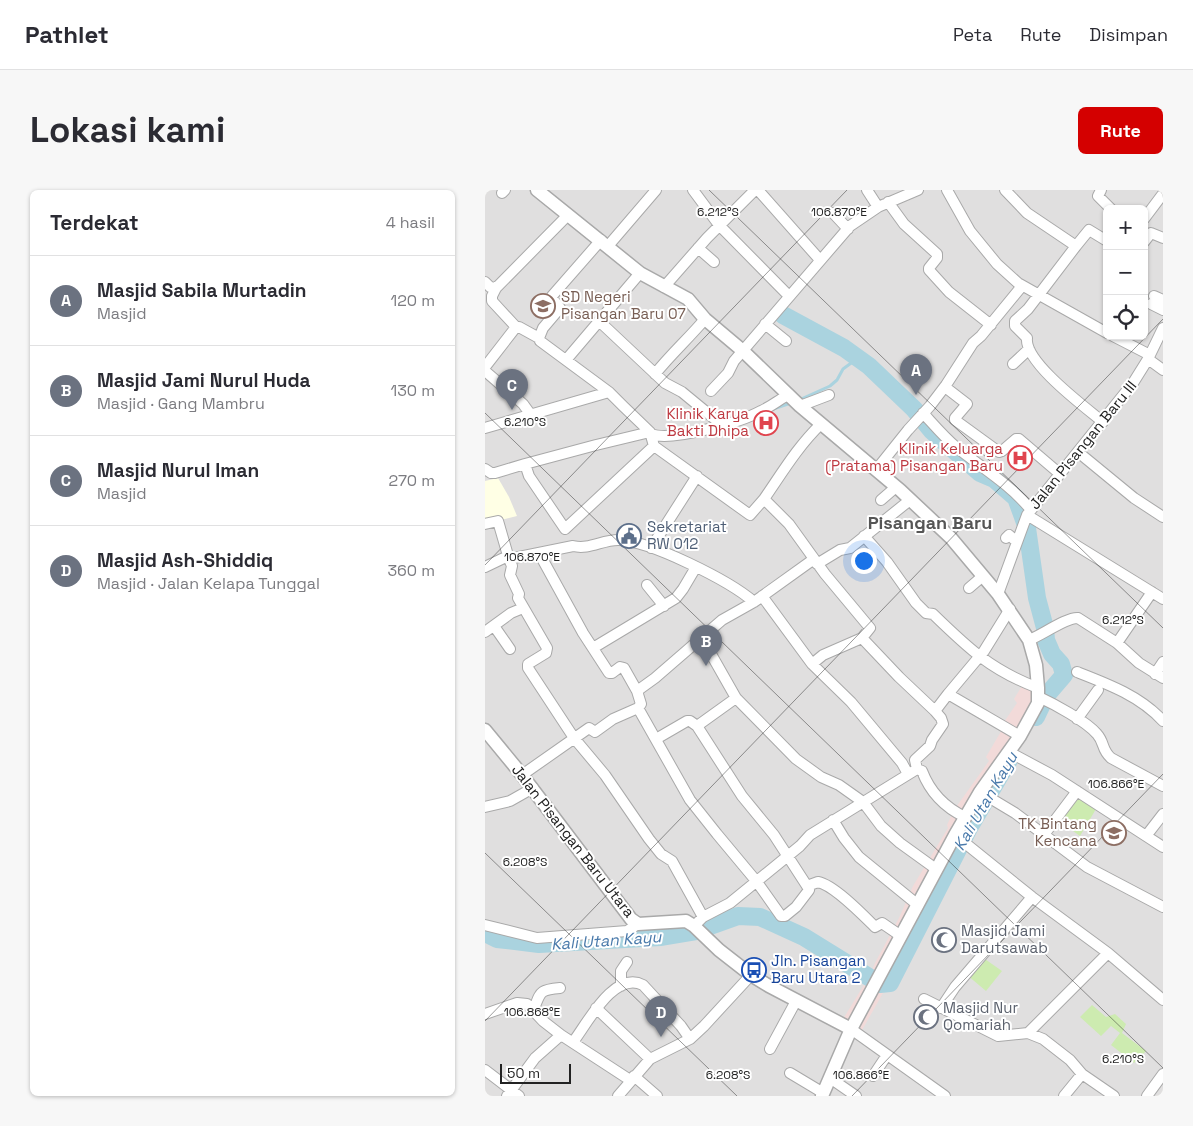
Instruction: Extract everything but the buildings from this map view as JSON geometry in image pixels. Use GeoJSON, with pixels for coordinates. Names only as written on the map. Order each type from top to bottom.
{"type":"FeatureCollection","features":[{"type":"Feature","properties":{"kind":"street"},"geometry":{"type":"LineString","coordinates":[[537,190],[641,273],[688,299],[705,319],[743,351],[795,401],[910,500],[951,538],[1010,609],[1029,640],[1036,665],[1041,696],[1011,753],[984,794],[965,817],[960,839],[937,869],[851,1029],[831,1078],[821,1093],[790,1073]]}},
{"type":"Feature","properties":{"kind":"street"},"geometry":{"type":"LineString","coordinates":[[693,190],[719,225],[789,296]]}},
{"type":"Feature","properties":{"kind":"street"},"geometry":{"type":"LineString","coordinates":[[664,287],[719,225],[757,190],[820,260]]}},
{"type":"Feature","properties":{"kind":"street"},"geometry":{"type":"LineString","coordinates":[[867,190],[937,254],[937,258],[929,270],[949,292],[991,325]]}},
{"type":"Feature","properties":{"kind":"street"},"geometry":{"type":"LineString","coordinates":[[711,391],[728,373],[734,361],[765,324],[848,229],[883,204],[918,190]]}},
{"type":"Feature","properties":{"kind":"street"},"geometry":{"type":"LineString","coordinates":[[947,190],[970,231],[997,264],[1022,286],[1103,331]]}},
{"type":"Feature","properties":{"kind":"street"},"geometry":{"type":"LineString","coordinates":[[1005,190],[1027,212],[1076,246]]}},
{"type":"Feature","properties":{"kind":"street"},"geometry":{"type":"LineString","coordinates":[[1101,190],[1098,196],[1107,205]]}},
{"type":"Feature","properties":{"kind":"street"},"geometry":{"type":"LineString","coordinates":[[539,338],[543,328],[560,308],[552,296],[653,191]]}},
{"type":"Feature","properties":{"kind":"street"},"geometry":{"type":"LineString","coordinates":[[1148,214],[1160,194]]}},
{"type":"Feature","properties":{"kind":"street"},"geometry":{"type":"LineString","coordinates":[[833,213],[848,229]]}},
{"type":"Feature","properties":{"kind":"street"},"geometry":{"type":"LineString","coordinates":[[568,215],[496,288],[492,296],[492,301],[516,327],[539,338],[540,341],[609,392],[652,438],[697,476],[750,515],[763,500],[793,455],[821,424]]}},
{"type":"Feature","properties":{"kind":"street"},"geometry":{"type":"LineString","coordinates":[[1103,239],[1089,230],[1014,324],[1027,338],[1026,345],[1046,374],[1103,422]]}},
{"type":"Feature","properties":{"kind":"street"},"geometry":{"type":"LineString","coordinates":[[1148,237],[1151,233],[1163,238]]}},
{"type":"Feature","properties":{"kind":"street"},"geometry":{"type":"LineString","coordinates":[[698,248],[714,262]]}},
{"type":"Feature","properties":{"kind":"street"},"geometry":{"type":"LineString","coordinates":[[566,360],[641,273]]}},
{"type":"Feature","properties":{"kind":"street"},"geometry":{"type":"LineString","coordinates":[[485,282],[490,287],[496,288]]}},
{"type":"Feature","properties":{"kind":"street"},"geometry":{"type":"LineString","coordinates":[[876,470],[945,386],[973,343],[991,325],[1022,286]]}},
{"type":"Feature","properties":{"kind":"street"},"geometry":{"type":"LineString","coordinates":[[1156,300],[1163,310]]}},
{"type":"Feature","properties":{"kind":"street"},"geometry":{"type":"LineString","coordinates":[[655,374],[667,358],[679,348],[705,319]]}},
{"type":"Feature","properties":{"kind":"street"},"geometry":{"type":"LineString","coordinates":[[599,321],[665,383],[682,392],[722,425]]}},
{"type":"Feature","properties":{"kind":"street"},"geometry":{"type":"LineString","coordinates":[[765,324],[786,341]]}},
{"type":"Feature","properties":{"kind":"street"},"geometry":{"type":"LineString","coordinates":[[485,367],[516,327]]}},
{"type":"Feature","properties":{"kind":"street","name":"Jalan Pisangan Baru III"},"geometry":{"type":"LineString","coordinates":[[998,594],[1027,516],[1133,383],[1149,357],[1163,328]]}},
{"type":"Feature","properties":{"kind":"street"},"geometry":{"type":"LineString","coordinates":[[1120,340],[1149,357],[1163,370]]}},
{"type":"Feature","properties":{"kind":"street"},"geometry":{"type":"LineString","coordinates":[[1013,364],[1029,349]]}},
{"type":"Feature","properties":{"kind":"street"},"geometry":{"type":"LineString","coordinates":[[485,371],[523,404],[531,414]]}},
{"type":"Feature","properties":{"kind":"street"},"geometry":{"type":"LineString","coordinates":[[945,386],[967,404],[955,420],[999,452],[1016,439],[1019,439],[1060,474]]}},
{"type":"Feature","properties":{"kind":"street"},"geometry":{"type":"LineString","coordinates":[[485,428],[609,392]]}},
{"type":"Feature","properties":{"kind":"street"},"geometry":{"type":"LineString","coordinates":[[485,469],[495,473],[526,469],[596,445],[652,438],[722,425],[795,401],[829,394]]}},
{"type":"Feature","properties":{"kind":"street"},"geometry":{"type":"LineString","coordinates":[[921,416],[956,447],[1017,492],[1027,516],[1159,595],[1117,643]]}},
{"type":"Feature","properties":{"kind":"street"},"geometry":{"type":"LineString","coordinates":[[567,528],[652,438]]}},
{"type":"Feature","properties":{"kind":"street"},"geometry":{"type":"LineString","coordinates":[[1078,452],[1134,498],[1163,517]]}},
{"type":"Feature","properties":{"kind":"street"},"geometry":{"type":"LineString","coordinates":[[526,469],[563,528],[567,528]]}},
{"type":"Feature","properties":{"kind":"street"},"geometry":{"type":"LineString","coordinates":[[651,548],[697,476]]}},
{"type":"Feature","properties":{"kind":"street"},"geometry":{"type":"LineString","coordinates":[[881,500],[895,487]]}},
{"type":"Feature","properties":{"kind":"street"},"geometry":{"type":"LineString","coordinates":[[763,500],[789,524],[815,562],[870,628],[862,638],[823,655],[812,664]]}},
{"type":"Feature","properties":{"kind":"street"},"geometry":{"type":"LineString","coordinates":[[637,691],[655,678],[722,620],[729,618],[758,599],[785,578],[840,550],[850,548],[910,500]]}},
{"type":"Feature","properties":{"kind":"street"},"geometry":{"type":"LineString","coordinates":[[485,524],[498,522],[512,566],[510,575],[519,594],[518,598],[547,650],[528,664],[528,668],[574,738],[605,775],[656,848],[671,861],[697,923],[707,939],[751,975],[851,1029],[887,1054],[930,1092],[945,1096]]}},
{"type":"Feature","properties":{"kind":"street"},"geometry":{"type":"LineString","coordinates":[[567,528],[573,546]]}},
{"type":"Feature","properties":{"kind":"street"},"geometry":{"type":"LineString","coordinates":[[1006,538],[1009,535],[1017,542]]}},
{"type":"Feature","properties":{"kind":"street"},"geometry":{"type":"LineString","coordinates":[[864,536],[887,562],[916,603],[926,613],[933,614],[979,657],[1097,733],[1104,751],[1111,758],[1163,786]]}},
{"type":"Feature","properties":{"kind":"street"},"geometry":{"type":"LineString","coordinates":[[485,567],[509,558],[573,546],[582,548],[618,540],[651,548],[696,567],[758,599],[812,664],[851,702],[902,763],[913,772]]}},
{"type":"Feature","properties":{"kind":"street"},"geometry":{"type":"LineString","coordinates":[[522,775],[589,728],[595,732],[613,719],[638,708],[641,704],[637,691],[624,668],[620,667],[609,673],[555,584],[539,553]]}},
{"type":"Feature","properties":{"kind":"street"},"geometry":{"type":"LineString","coordinates":[[593,648],[664,606],[680,593],[696,567]]}},
{"type":"Feature","properties":{"kind":"street"},"geometry":{"type":"LineString","coordinates":[[969,588],[983,576]]}},
{"type":"Feature","properties":{"kind":"street"},"geometry":{"type":"LineString","coordinates":[[647,585],[664,606]]}},
{"type":"Feature","properties":{"kind":"street"},"geometry":{"type":"LineString","coordinates":[[485,632],[511,613],[523,608]]}},
{"type":"Feature","properties":{"kind":"street"},"geometry":{"type":"LineString","coordinates":[[935,711],[979,657],[1010,609]]}},
{"type":"Feature","properties":{"kind":"street"},"geometry":{"type":"LineString","coordinates":[[1029,640],[1046,633],[1071,618],[1075,618],[1082,620],[1117,643],[1139,663],[1159,676],[1163,662]]}},
{"type":"Feature","properties":{"kind":"street"},"geometry":{"type":"LineString","coordinates":[[494,626],[510,650]]}},
{"type":"Feature","properties":{"kind":"street"},"geometry":{"type":"LineString","coordinates":[[862,638],[941,718],[943,724],[930,746],[915,760],[913,772]]}},
{"type":"Feature","properties":{"kind":"street"},"geometry":{"type":"LineString","coordinates":[[699,640],[711,654],[735,698],[796,759],[810,770],[839,785],[863,802],[881,826],[937,869]]}},
{"type":"Feature","properties":{"kind":"street"},"geometry":{"type":"LineString","coordinates":[[1077,672],[1130,694],[1154,711],[1163,721]]}},
{"type":"Feature","properties":{"kind":"street"},"geometry":{"type":"LineString","coordinates":[[1077,719],[1098,690]]}},
{"type":"Feature","properties":{"kind":"street"},"geometry":{"type":"LineString","coordinates":[[948,694],[1020,736]]}},
{"type":"Feature","properties":{"kind":"street"},"geometry":{"type":"LineString","coordinates":[[697,726],[735,698]]}},
{"type":"Feature","properties":{"kind":"street"},"geometry":{"type":"LineString","coordinates":[[638,708],[690,800],[711,828],[757,882],[783,917],[796,907],[809,892],[807,886],[775,835],[742,796],[697,726],[687,721],[656,739]]}},
{"type":"Feature","properties":{"kind":"street","name":"Jalan Pisangan Baru Utara"},"geometry":{"type":"LineString","coordinates":[[485,730],[533,788],[631,918],[638,924],[680,921],[697,923]]}},
{"type":"Feature","properties":{"kind":"street"},"geometry":{"type":"LineString","coordinates":[[1011,753],[1077,790],[1163,847]]}},
{"type":"Feature","properties":{"kind":"street"},"geometry":{"type":"LineString","coordinates":[[697,923],[722,909],[757,882],[800,846],[810,835],[913,772],[922,771],[925,782],[937,797],[952,811],[965,817]]}},
{"type":"Feature","properties":{"kind":"street"},"geometry":{"type":"LineString","coordinates":[[485,807],[510,801],[533,788]]}},
{"type":"Feature","properties":{"kind":"street"},"geometry":{"type":"LineString","coordinates":[[1043,836],[1077,790]]}},
{"type":"Feature","properties":{"kind":"street"},"geometry":{"type":"LineString","coordinates":[[984,794],[1015,813],[1087,868],[1163,907]]}},
{"type":"Feature","properties":{"kind":"street"},"geometry":{"type":"LineString","coordinates":[[1145,836],[1163,814]]}},
{"type":"Feature","properties":{"kind":"street"},"geometry":{"type":"LineString","coordinates":[[833,820],[859,857],[918,905]]}},
{"type":"Feature","properties":{"kind":"street"},"geometry":{"type":"LineString","coordinates":[[960,839],[1032,897],[1108,953],[1162,998]]}},
{"type":"Feature","properties":{"kind":"street"},"geometry":{"type":"LineString","coordinates":[[807,886],[818,882],[824,884],[842,897],[875,927],[882,923],[901,936]]}},
{"type":"Feature","properties":{"kind":"street"},"geometry":{"type":"LineString","coordinates":[[941,1008],[955,986],[1032,897]]}},
{"type":"Feature","properties":{"kind":"street"},"geometry":{"type":"LineString","coordinates":[[485,925],[537,938],[627,932],[638,924]]}},
{"type":"Feature","properties":{"kind":"street"},"geometry":{"type":"LineString","coordinates":[[1028,1033],[1108,953]]}},
{"type":"Feature","properties":{"kind":"street"},"geometry":{"type":"LineString","coordinates":[[621,986],[621,971],[627,962]]}},
{"type":"Feature","properties":{"kind":"street"},"geometry":{"type":"LineString","coordinates":[[618,1096],[650,1059],[690,1039],[751,975]]}},
{"type":"Feature","properties":{"kind":"street"},"geometry":{"type":"LineString","coordinates":[[573,1042],[596,1008],[607,996],[621,986],[635,982],[643,985],[681,1026],[690,1039]]}},
{"type":"Feature","properties":{"kind":"street"},"geometry":{"type":"LineString","coordinates":[[533,1011],[542,992],[546,989],[560,988]]}},
{"type":"Feature","properties":{"kind":"street"},"geometry":{"type":"LineString","coordinates":[[924,999],[998,1036],[1028,1033],[1043,1039],[1070,1060],[1082,1074],[1114,1096]]}},
{"type":"Feature","properties":{"kind":"street"},"geometry":{"type":"LineString","coordinates":[[770,1049],[796,1001]]}},
{"type":"Feature","properties":{"kind":"street"},"geometry":{"type":"LineString","coordinates":[[485,1014],[522,1003],[527,1004],[561,1034],[632,1078],[657,1096]]}},
{"type":"Feature","properties":{"kind":"street"},"geometry":{"type":"LineString","coordinates":[[596,1008],[650,1059]]}},
{"type":"Feature","properties":{"kind":"street"},"geometry":{"type":"LineString","coordinates":[[485,1070],[512,1094],[535,1058],[561,1034]]}},
{"type":"Feature","properties":{"kind":"street"},"geometry":{"type":"LineString","coordinates":[[873,1076],[887,1054]]}},
{"type":"Feature","properties":{"kind":"street"},"geometry":{"type":"LineString","coordinates":[[1064,1096],[1082,1074]]}},
{"type":"Feature","properties":{"kind":"street"},"geometry":{"type":"LineString","coordinates":[[1147,1096],[1163,1074]]}},
{"type":"Feature","properties":{"kind":"street"},"geometry":{"type":"LineString","coordinates":[[831,1078],[857,1096]]}},
{"type":"Feature","properties":{"kind":"shaded area"},"geometry":{"type":"Polygon","coordinates":[[[485,190],[1163,190],[1163,1096],[485,1096],[485,190]]]}},
{"type":"Feature","properties":{"kind":"shaded area"},"geometry":{"type":"Polygon","coordinates":[[[498,478],[517,516],[485,524],[485,481],[498,478]]]}},
{"type":"Feature","properties":{"kind":"shaded area"},"geometry":{"type":"Polygon","coordinates":[[[1023,684],[1029,686],[1036,698],[1013,752],[969,828],[902,959],[861,1032],[840,1024],[870,975],[913,886],[948,828],[947,825],[954,810],[989,761],[986,757],[1003,728],[1004,722],[1017,703],[1014,699],[1023,684]]]}},
{"type":"Feature","properties":{"kind":"green space"},"geometry":{"type":"Polygon","coordinates":[[[1076,797],[1096,809],[1080,836],[1059,821],[1076,797]]]}},
{"type":"Feature","properties":{"kind":"green space"},"geometry":{"type":"Polygon","coordinates":[[[982,957],[1002,971],[986,991],[967,975],[982,957]]]}},
{"type":"Feature","properties":{"kind":"green space"},"geometry":{"type":"Polygon","coordinates":[[[1092,1005],[1106,1017],[1115,1014],[1126,1024],[1122,1033],[1146,1051],[1134,1063],[1111,1045],[1120,1033],[1111,1026],[1101,1036],[1080,1017],[1092,1005]]]}},
{"type":"Feature","properties":{"kind":"waterway","name":"Kali Utan Kayu"},"geometry":{"type":"LineString","coordinates":[[783,315],[844,348],[869,366],[914,409],[932,431],[980,473],[994,479],[1016,498],[1027,528],[1037,598],[1045,628],[1046,640],[1052,654],[1061,664],[1064,675],[1046,696],[1036,717]]}},
{"type":"Feature","properties":{"kind":"waterway"},"geometry":{"type":"LineString","coordinates":[[799,400],[830,386],[837,380],[843,369],[858,358]]}},
{"type":"Feature","properties":{"kind":"waterway"},"geometry":{"type":"LineString","coordinates":[[773,409],[791,403]]}},
{"type":"Feature","properties":{"kind":"waterway","name":"Kali Utan Kayu"},"geometry":{"type":"LineString","coordinates":[[485,933],[497,939],[539,944],[660,937],[696,931],[738,916],[760,917],[804,937],[880,984],[890,983],[969,828],[1009,760]]}},
{"type":"Feature","properties":{"kind":"place","name":"SD Negeri Pisangan Baru 07"},"geometry":{"type":"Point","coordinates":[543,306]}},
{"type":"Feature","properties":{"kind":"place","name":"Masjid Sabila Murtadin"},"geometry":{"type":"Point","coordinates":[916,395]}},
{"type":"Feature","properties":{"kind":"place","name":"Masjid Nurul Iman"},"geometry":{"type":"Point","coordinates":[512,410]}},
{"type":"Feature","properties":{"kind":"place","name":"Klinik Karya Bakti Dhipa"},"geometry":{"type":"Point","coordinates":[766,423]}},
{"type":"Feature","properties":{"kind":"place","name":"Klinik Keluarga (Pratama) Pisangan Baru"},"geometry":{"type":"Point","coordinates":[1020,458]}},
{"type":"Feature","properties":{"kind":"place","name":"Sekretariat RW 012"},"geometry":{"type":"Point","coordinates":[629,536]}},
{"type":"Feature","properties":{"kind":"place","name":"Masjid Jami Nurul Huda"},"geometry":{"type":"Point","coordinates":[706,666]}},
{"type":"Feature","properties":{"kind":"place","name":"TK Bintang Kencana"},"geometry":{"type":"Point","coordinates":[1114,833]}},
{"type":"Feature","properties":{"kind":"place","name":"Masjid Jami Darutsawab"},"geometry":{"type":"Point","coordinates":[944,940]}},
{"type":"Feature","properties":{"kind":"place","name":"Jln. Pisangan Baru Utara 2"},"geometry":{"type":"Point","coordinates":[754,970]}},
{"type":"Feature","properties":{"kind":"place","name":"Masjid Nur Qomariah"},"geometry":{"type":"Point","coordinates":[926,1017]}},
{"type":"Feature","properties":{"kind":"place","name":"Masjid Ash-Shiddiq"},"geometry":{"type":"Point","coordinates":[661,1037]}},
{"type":"Feature","properties":{"kind":"district","name":"Pisangan Baru"},"geometry":{"type":"Point","coordinates":[930,523]}}]}
